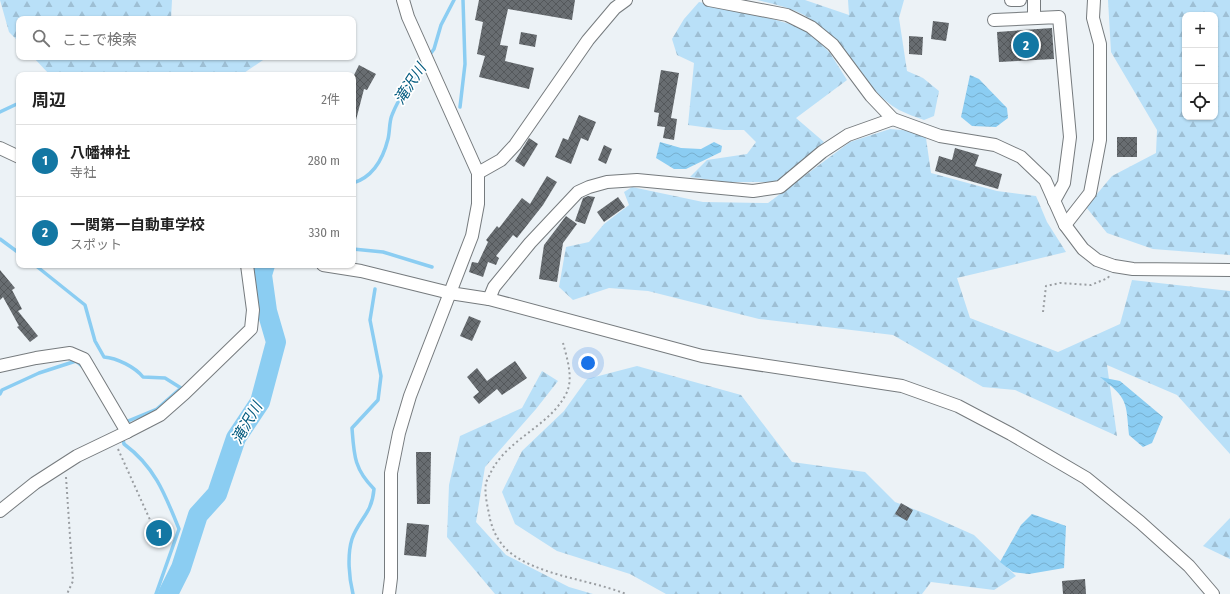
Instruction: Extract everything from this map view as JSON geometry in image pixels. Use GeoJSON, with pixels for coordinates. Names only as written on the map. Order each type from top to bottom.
{"type":"FeatureCollection","features":[{"type":"Feature","properties":{"kind":"street"},"geometry":{"type":"LineString","coordinates":[[389,594],[391,578],[391,473],[399,433],[410,396],[472,236],[478,204],[478,173],[408,17],[403,0]]}},
{"type":"Feature","properties":{"kind":"street"},"geometry":{"type":"LineString","coordinates":[[478,173],[501,160],[515,145],[613,4],[626,0]]}},
{"type":"Feature","properties":{"kind":"street"},"geometry":{"type":"LineString","coordinates":[[708,0],[787,15],[811,27],[833,46],[871,96],[894,119],[940,136],[995,145],[1010,150],[1021,157],[1045,180],[1065,225],[1086,252],[1097,260],[1114,266],[1133,269],[1230,270]]}},
{"type":"Feature","properties":{"kind":"street"},"geometry":{"type":"LineString","coordinates":[[1011,0],[1020,0]]}},
{"type":"Feature","properties":{"kind":"street"},"geometry":{"type":"LineString","coordinates":[[1034,0],[1034,18]]}},
{"type":"Feature","properties":{"kind":"street"},"geometry":{"type":"LineString","coordinates":[[1065,225],[1090,193],[1100,140],[1100,44],[1093,18],[1094,0]]}},
{"type":"Feature","properties":{"kind":"street"},"geometry":{"type":"LineString","coordinates":[[994,20],[1059,17],[1070,137],[1064,183],[1054,201]]}},
{"type":"Feature","properties":{"kind":"street"},"geometry":{"type":"LineString","coordinates":[[488,299],[494,287],[530,243],[578,192],[589,187],[607,182],[637,180],[754,191],[780,187],[822,152],[848,135],[894,119]]}},
{"type":"Feature","properties":{"kind":"street"},"geometry":{"type":"LineString","coordinates":[[0,148],[16,156]]}},
{"type":"Feature","properties":{"kind":"street"},"geometry":{"type":"LineString","coordinates":[[0,510],[35,483],[77,456],[160,415],[252,329],[253,310],[247,268]]}},
{"type":"Feature","properties":{"kind":"street"},"geometry":{"type":"LineString","coordinates":[[342,268],[361,271],[450,293],[488,299],[702,356],[902,386],[958,406],[1012,434],[1086,478],[1140,522],[1189,566],[1213,594]]}},
{"type":"Feature","properties":{"kind":"street"},"geometry":{"type":"LineString","coordinates":[[0,366],[36,358],[70,353],[84,359],[127,432]]}},
{"type":"Feature","properties":{"kind":"path"},"geometry":{"type":"LineString","coordinates":[[1042,312],[1046,286],[1060,283],[1091,285],[1108,278],[1114,266]]}},
{"type":"Feature","properties":{"kind":"path"},"geometry":{"type":"LineString","coordinates":[[563,343],[570,374],[567,392],[556,408],[498,459],[486,482],[487,505],[492,526],[501,545],[524,562],[560,575],[611,588],[626,594]]}},
{"type":"Feature","properties":{"kind":"path"},"geometry":{"type":"LineString","coordinates":[[114,438],[151,522]]}},
{"type":"Feature","properties":{"kind":"path"},"geometry":{"type":"LineString","coordinates":[[59,468],[66,472],[72,554],[73,581],[67,594]]}},
{"type":"Feature","properties":{"kind":"green space"},"geometry":{"type":"Polygon","coordinates":[[[0,0],[172,0],[171,16],[16,16],[16,39],[9,32],[0,0]]]}},
{"type":"Feature","properties":{"kind":"green space"},"geometry":{"type":"Polygon","coordinates":[[[757,0],[805,0],[849,15],[848,0],[904,0],[899,18],[907,71],[923,78],[939,91],[934,116],[924,120],[899,110],[874,90],[831,37],[818,25],[804,15],[793,10],[757,0]]]}},
{"type":"Feature","properties":{"kind":"green space"},"geometry":{"type":"Polygon","coordinates":[[[1108,0],[1230,0],[1230,255],[1153,249],[1107,233],[1086,207],[1112,176],[1156,153],[1157,130],[1111,52],[1108,0]]]}},
{"type":"Feature","properties":{"kind":"green space"},"geometry":{"type":"Polygon","coordinates":[[[699,2],[755,14],[807,29],[830,53],[847,80],[796,118],[824,142],[790,174],[775,182],[726,182],[690,177],[707,160],[747,154],[756,142],[744,130],[724,130],[688,125],[694,63],[677,55],[672,39],[684,19],[699,2]]]}},
{"type":"Feature","properties":{"kind":"green space"},"geometry":{"type":"Polygon","coordinates":[[[36,60],[263,60],[245,72],[47,72],[36,60]]]}},
{"type":"Feature","properties":{"kind":"green space"},"geometry":{"type":"Polygon","coordinates":[[[890,129],[913,131],[926,138],[931,173],[997,191],[1036,196],[1047,222],[1066,252],[957,278],[970,318],[1058,352],[1120,324],[1132,280],[1230,291],[1230,454],[1177,395],[1107,365],[1117,436],[1015,390],[983,387],[893,335],[759,319],[648,291],[609,288],[573,300],[559,287],[566,247],[589,242],[604,224],[629,205],[624,192],[632,187],[703,202],[768,203],[850,142],[890,129]]]}},
{"type":"Feature","properties":{"kind":"green space"},"geometry":{"type":"Polygon","coordinates":[[[637,366],[741,395],[792,462],[865,472],[895,502],[974,535],[1016,576],[994,590],[931,582],[922,594],[666,594],[630,574],[557,551],[515,524],[502,492],[522,451],[564,411],[587,379],[637,366]]]}},
{"type":"Feature","properties":{"kind":"green space"},"geometry":{"type":"Polygon","coordinates":[[[542,371],[558,381],[536,409],[485,467],[476,522],[506,555],[569,587],[593,594],[495,594],[447,537],[449,485],[460,436],[522,408],[542,371]]]}},
{"type":"Feature","properties":{"kind":"green space"},"geometry":{"type":"Polygon","coordinates":[[[1230,518],[1230,559],[1203,546],[1230,518]]]}},
{"type":"Feature","properties":{"kind":"water"},"geometry":{"type":"Polygon","coordinates":[[[970,75],[979,79],[1007,108],[1008,118],[996,127],[972,126],[961,117],[970,75]]]}},
{"type":"Feature","properties":{"kind":"water"},"geometry":{"type":"Polygon","coordinates":[[[660,142],[681,148],[701,149],[714,142],[722,146],[721,152],[686,169],[674,169],[656,158],[660,142]]]}},
{"type":"Feature","properties":{"kind":"water"},"geometry":{"type":"Polygon","coordinates":[[[1100,377],[1120,381],[1163,417],[1152,443],[1143,447],[1129,435],[1126,408],[1121,396],[1100,377]]]}},
{"type":"Feature","properties":{"kind":"water"},"geometry":{"type":"Polygon","coordinates":[[[1032,514],[1066,526],[1064,568],[1029,574],[1013,572],[1000,562],[1021,525],[1032,514]]]}},
{"type":"Feature","properties":{"kind":"building"},"geometry":{"type":"Polygon","coordinates":[[[479,0],[575,0],[572,20],[508,9],[500,45],[508,46],[505,61],[534,68],[529,89],[479,77],[485,56],[477,54],[483,22],[475,20],[479,0]]]}},
{"type":"Feature","properties":{"kind":"building"},"geometry":{"type":"Polygon","coordinates":[[[933,21],[949,23],[946,41],[931,39],[933,21]]]}},
{"type":"Feature","properties":{"kind":"building"},"geometry":{"type":"Polygon","coordinates":[[[1052,28],[1054,59],[999,62],[997,32],[1052,28]]]}},
{"type":"Feature","properties":{"kind":"building"},"geometry":{"type":"Polygon","coordinates":[[[521,32],[537,35],[535,47],[519,44],[521,32]]]}},
{"type":"Feature","properties":{"kind":"building"},"geometry":{"type":"Polygon","coordinates":[[[909,36],[923,37],[922,55],[909,54],[909,36]]]}},
{"type":"Feature","properties":{"kind":"building"},"geometry":{"type":"Polygon","coordinates":[[[359,65],[376,74],[367,90],[364,89],[356,120],[356,72],[359,65]]]}},
{"type":"Feature","properties":{"kind":"building"},"geometry":{"type":"Polygon","coordinates":[[[661,70],[679,73],[671,118],[677,119],[674,140],[663,138],[665,127],[657,126],[659,113],[654,112],[661,70]]]}},
{"type":"Feature","properties":{"kind":"building"},"geometry":{"type":"Polygon","coordinates":[[[579,115],[596,122],[588,141],[581,138],[571,164],[555,157],[563,138],[568,140],[579,115]]]}},
{"type":"Feature","properties":{"kind":"building"},"geometry":{"type":"Polygon","coordinates":[[[1117,137],[1137,137],[1137,157],[1117,157],[1117,137]]]}},
{"type":"Feature","properties":{"kind":"building"},"geometry":{"type":"Polygon","coordinates":[[[529,138],[538,144],[524,167],[515,161],[529,138]]]}},
{"type":"Feature","properties":{"kind":"building"},"geometry":{"type":"Polygon","coordinates":[[[604,145],[612,149],[606,164],[598,160],[604,145]]]}},
{"type":"Feature","properties":{"kind":"building"},"geometry":{"type":"Polygon","coordinates":[[[955,148],[979,155],[975,166],[1002,174],[998,189],[935,171],[939,156],[952,160],[955,148]]]}},
{"type":"Feature","properties":{"kind":"building"},"geometry":{"type":"Polygon","coordinates":[[[547,176],[557,182],[543,205],[517,238],[513,235],[496,256],[499,258],[496,265],[488,262],[483,277],[469,272],[472,262],[478,263],[488,242],[486,240],[497,226],[499,228],[522,198],[530,204],[547,176]]]}},
{"type":"Feature","properties":{"kind":"building"},"geometry":{"type":"Polygon","coordinates":[[[588,196],[595,197],[585,224],[575,221],[583,198],[588,196]]]}},
{"type":"Feature","properties":{"kind":"building"},"geometry":{"type":"Polygon","coordinates":[[[618,197],[625,207],[604,222],[597,212],[618,197]]]}},
{"type":"Feature","properties":{"kind":"building"},"geometry":{"type":"Polygon","coordinates":[[[566,216],[577,224],[563,243],[557,282],[539,279],[544,245],[566,216]]]}},
{"type":"Feature","properties":{"kind":"building"},"geometry":{"type":"Polygon","coordinates":[[[0,270],[15,288],[12,290],[22,309],[18,311],[38,336],[30,342],[17,327],[19,326],[3,297],[0,300],[0,270]]]}},
{"type":"Feature","properties":{"kind":"building"},"geometry":{"type":"Polygon","coordinates":[[[469,316],[481,321],[472,341],[460,336],[469,316]]]}},
{"type":"Feature","properties":{"kind":"building"},"geometry":{"type":"Polygon","coordinates":[[[515,361],[527,378],[502,395],[497,389],[479,404],[473,397],[479,392],[467,377],[477,368],[487,381],[515,361]]]}},
{"type":"Feature","properties":{"kind":"building"},"geometry":{"type":"Polygon","coordinates":[[[416,452],[431,452],[430,504],[417,504],[416,452]]]}},
{"type":"Feature","properties":{"kind":"building"},"geometry":{"type":"Polygon","coordinates":[[[901,503],[913,510],[907,521],[895,514],[901,503]]]}},
{"type":"Feature","properties":{"kind":"building"},"geometry":{"type":"Polygon","coordinates":[[[407,523],[429,525],[426,557],[404,555],[407,523]]]}},
{"type":"Feature","properties":{"kind":"building"},"geometry":{"type":"Polygon","coordinates":[[[1085,579],[1086,594],[1063,594],[1062,581],[1085,579]]]}},
{"type":"Feature","properties":{"kind":"waterway","name":"滝沢川"},"geometry":{"type":"LineString","coordinates":[[428,57],[434,49],[441,25],[454,0]]}},
{"type":"Feature","properties":{"kind":"waterway"},"geometry":{"type":"LineString","coordinates":[[460,107],[465,64],[463,0]]}},
{"type":"Feature","properties":{"kind":"waterway","name":"滝沢川"},"geometry":{"type":"LineString","coordinates":[[356,182],[372,172],[380,160],[389,136],[391,118],[395,108],[407,87],[425,62]]}},
{"type":"Feature","properties":{"kind":"waterway"},"geometry":{"type":"LineString","coordinates":[[0,112],[16,104]]}},
{"type":"Feature","properties":{"kind":"waterway"},"geometry":{"type":"LineString","coordinates":[[0,239],[16,251]]}},
{"type":"Feature","properties":{"kind":"waterway"},"geometry":{"type":"LineString","coordinates":[[356,249],[383,252],[432,267]]}},
{"type":"Feature","properties":{"kind":"waterway"},"geometry":{"type":"LineString","coordinates":[[39,268],[85,305],[95,341],[104,357],[114,359],[125,364],[140,373],[143,377],[165,378],[181,388],[157,409],[128,421],[125,425]]}},
{"type":"Feature","properties":{"kind":"waterway","name":"滝沢川"},"geometry":{"type":"LineString","coordinates":[[168,594],[181,568],[198,515],[217,494],[236,438],[260,402],[276,342],[267,311],[262,275],[264,268]]}},
{"type":"Feature","properties":{"kind":"waterway"},"geometry":{"type":"LineString","coordinates":[[353,594],[349,566],[350,545],[355,532],[371,505],[374,489],[362,475],[356,461],[352,428],[378,400],[381,376],[370,320],[375,289]]}},
{"type":"Feature","properties":{"kind":"waterway"},"geometry":{"type":"LineString","coordinates":[[0,394],[2,390],[39,373],[76,361],[83,367]]}},
{"type":"Feature","properties":{"kind":"waterway"},"geometry":{"type":"LineString","coordinates":[[122,436],[124,444],[144,462],[158,482],[179,529],[156,594]]}},
{"type":"Feature","properties":{"kind":"place","name":"一関第一自動車学校"},"geometry":{"type":"Point","coordinates":[1026,45]}},
{"type":"Feature","properties":{"kind":"place","name":"八幡神社"},"geometry":{"type":"Point","coordinates":[159,533]}}]}
